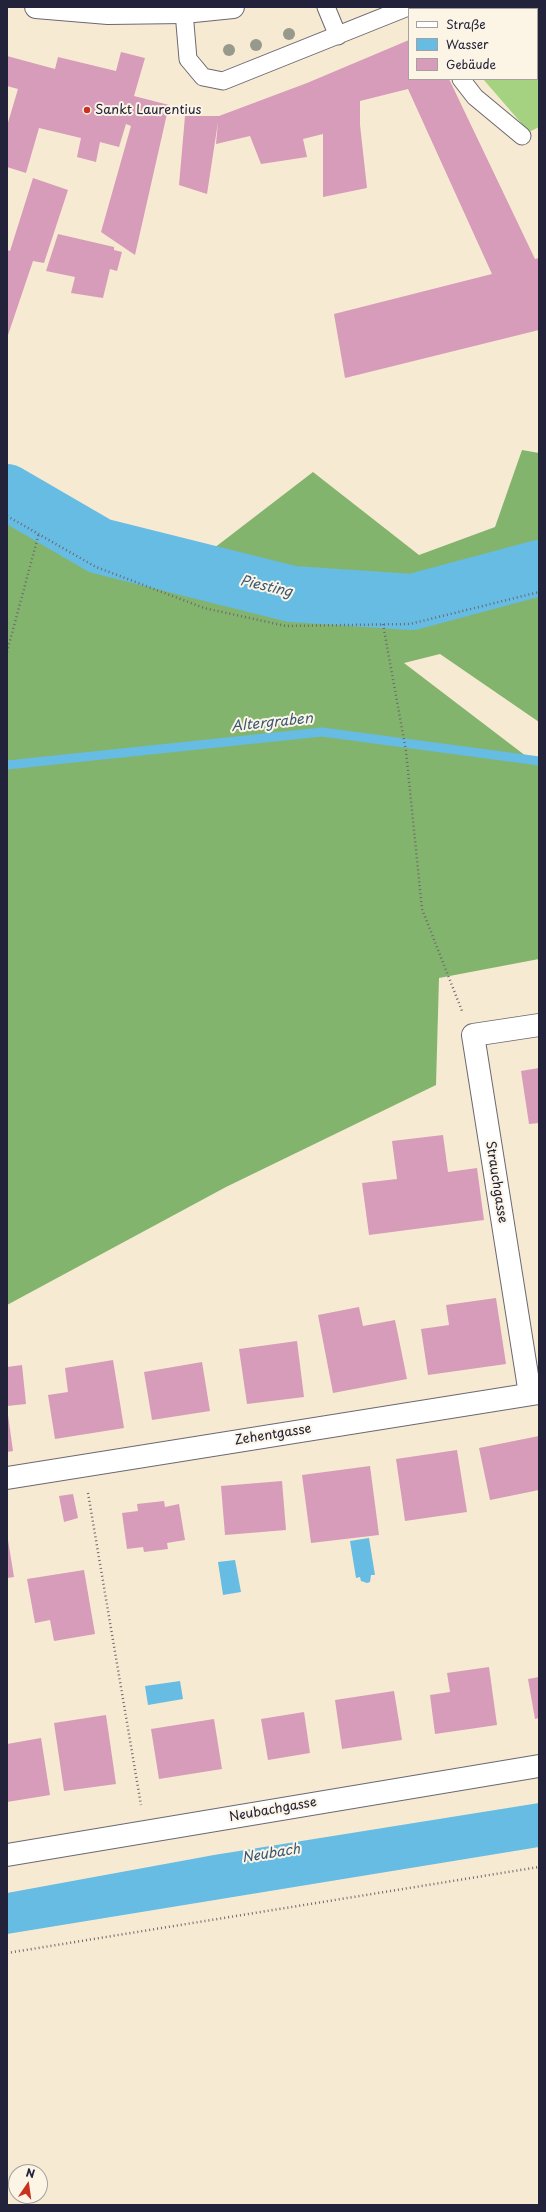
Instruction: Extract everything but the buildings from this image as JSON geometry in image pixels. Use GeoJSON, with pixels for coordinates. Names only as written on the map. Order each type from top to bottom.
{"type":"FeatureCollection","features":[{"type":"Feature","properties":{"kind":"street"},"geometry":{"type":"LineString","coordinates":[[36,7],[108,13],[184,12],[233,7]]}},
{"type":"Feature","properties":{"kind":"street"},"geometry":{"type":"LineString","coordinates":[[473,1035],[539,1025]]}},
{"type":"Feature","properties":{"kind":"street","name":"Strauchgasse"},"geometry":{"type":"LineString","coordinates":[[473,1035],[535,1393]]}},
{"type":"Feature","properties":{"kind":"street","name":"Zehentgasse"},"geometry":{"type":"LineString","coordinates":[[7,1478],[535,1393]]}},
{"type":"Feature","properties":{"kind":"street","name":"Neubachgasse"},"geometry":{"type":"LineString","coordinates":[[7,1855],[539,1766]]}},
{"type":"Feature","properties":{"kind":"lane"},"geometry":{"type":"LineString","coordinates":[[326,7],[338,36]]}},
{"type":"Feature","properties":{"kind":"lane"},"geometry":{"type":"LineString","coordinates":[[184,12],[188,58],[203,77],[223,81],[408,7]]}},
{"type":"Feature","properties":{"kind":"lane"},"geometry":{"type":"LineString","coordinates":[[462,80],[475,97],[522,136]]}},
{"type":"Feature","properties":{"kind":"path"},"geometry":{"type":"LineString","coordinates":[[7,516],[40,533],[96,567],[204,608],[286,626],[410,624],[539,592]]}},
{"type":"Feature","properties":{"kind":"path"},"geometry":{"type":"LineString","coordinates":[[7,652],[40,533]]}},
{"type":"Feature","properties":{"kind":"path"},"geometry":{"type":"LineString","coordinates":[[383,624],[399,720],[406,751],[422,909],[473,1035]]}},
{"type":"Feature","properties":{"kind":"path"},"geometry":{"type":"LineString","coordinates":[[83,1466],[145,1832]]}},
{"type":"Feature","properties":{"kind":"path"},"geometry":{"type":"LineString","coordinates":[[7,1953],[539,1867]]}},
{"type":"Feature","properties":{"kind":"green space"},"geometry":{"type":"Polygon","coordinates":[[[538,39],[539,127],[529,132],[484,80],[538,80],[538,39]]]}},
{"type":"Feature","properties":{"kind":"green space"},"geometry":{"type":"Polygon","coordinates":[[[522,450],[539,453],[539,722],[440,654],[404,663],[539,766],[539,959],[439,978],[436,1085],[226,1187],[7,1305],[7,491],[192,565],[313,472],[419,555],[495,527],[522,450]]]}},
{"type":"Feature","properties":{"kind":"water"},"geometry":{"type":"Polygon","coordinates":[[[369,1538],[375,1575],[371,1575],[370,1582],[367,1583],[361,1581],[360,1577],[356,1578],[350,1541],[369,1538]]]}},
{"type":"Feature","properties":{"kind":"water"},"geometry":{"type":"Polygon","coordinates":[[[235,1560],[241,1592],[223,1595],[218,1562],[235,1560]]]}},
{"type":"Feature","properties":{"kind":"water"},"geometry":{"type":"Polygon","coordinates":[[[180,1681],[183,1699],[148,1705],[145,1686],[180,1681]]]}},
{"type":"Feature","properties":{"kind":"water","name":"Neubach"},"geometry":{"type":"Polygon","coordinates":[[[539,1803],[539,1847],[7,1934],[7,1893],[214,1855],[539,1803]]]}},
{"type":"Feature","properties":{"kind":"waterway","name":"Piesting"},"geometry":{"type":"LineString","coordinates":[[7,492],[100,546],[292,594],[412,602],[539,568]]}},
{"type":"Feature","properties":{"kind":"waterway","name":"Altergraben"},"geometry":{"type":"LineString","coordinates":[[7,765],[322,732],[539,761]]}},
{"type":"Feature","properties":{"kind":"place","name":"Sankt Laurentius"},"geometry":{"type":"Point","coordinates":[87,110]}}]}
